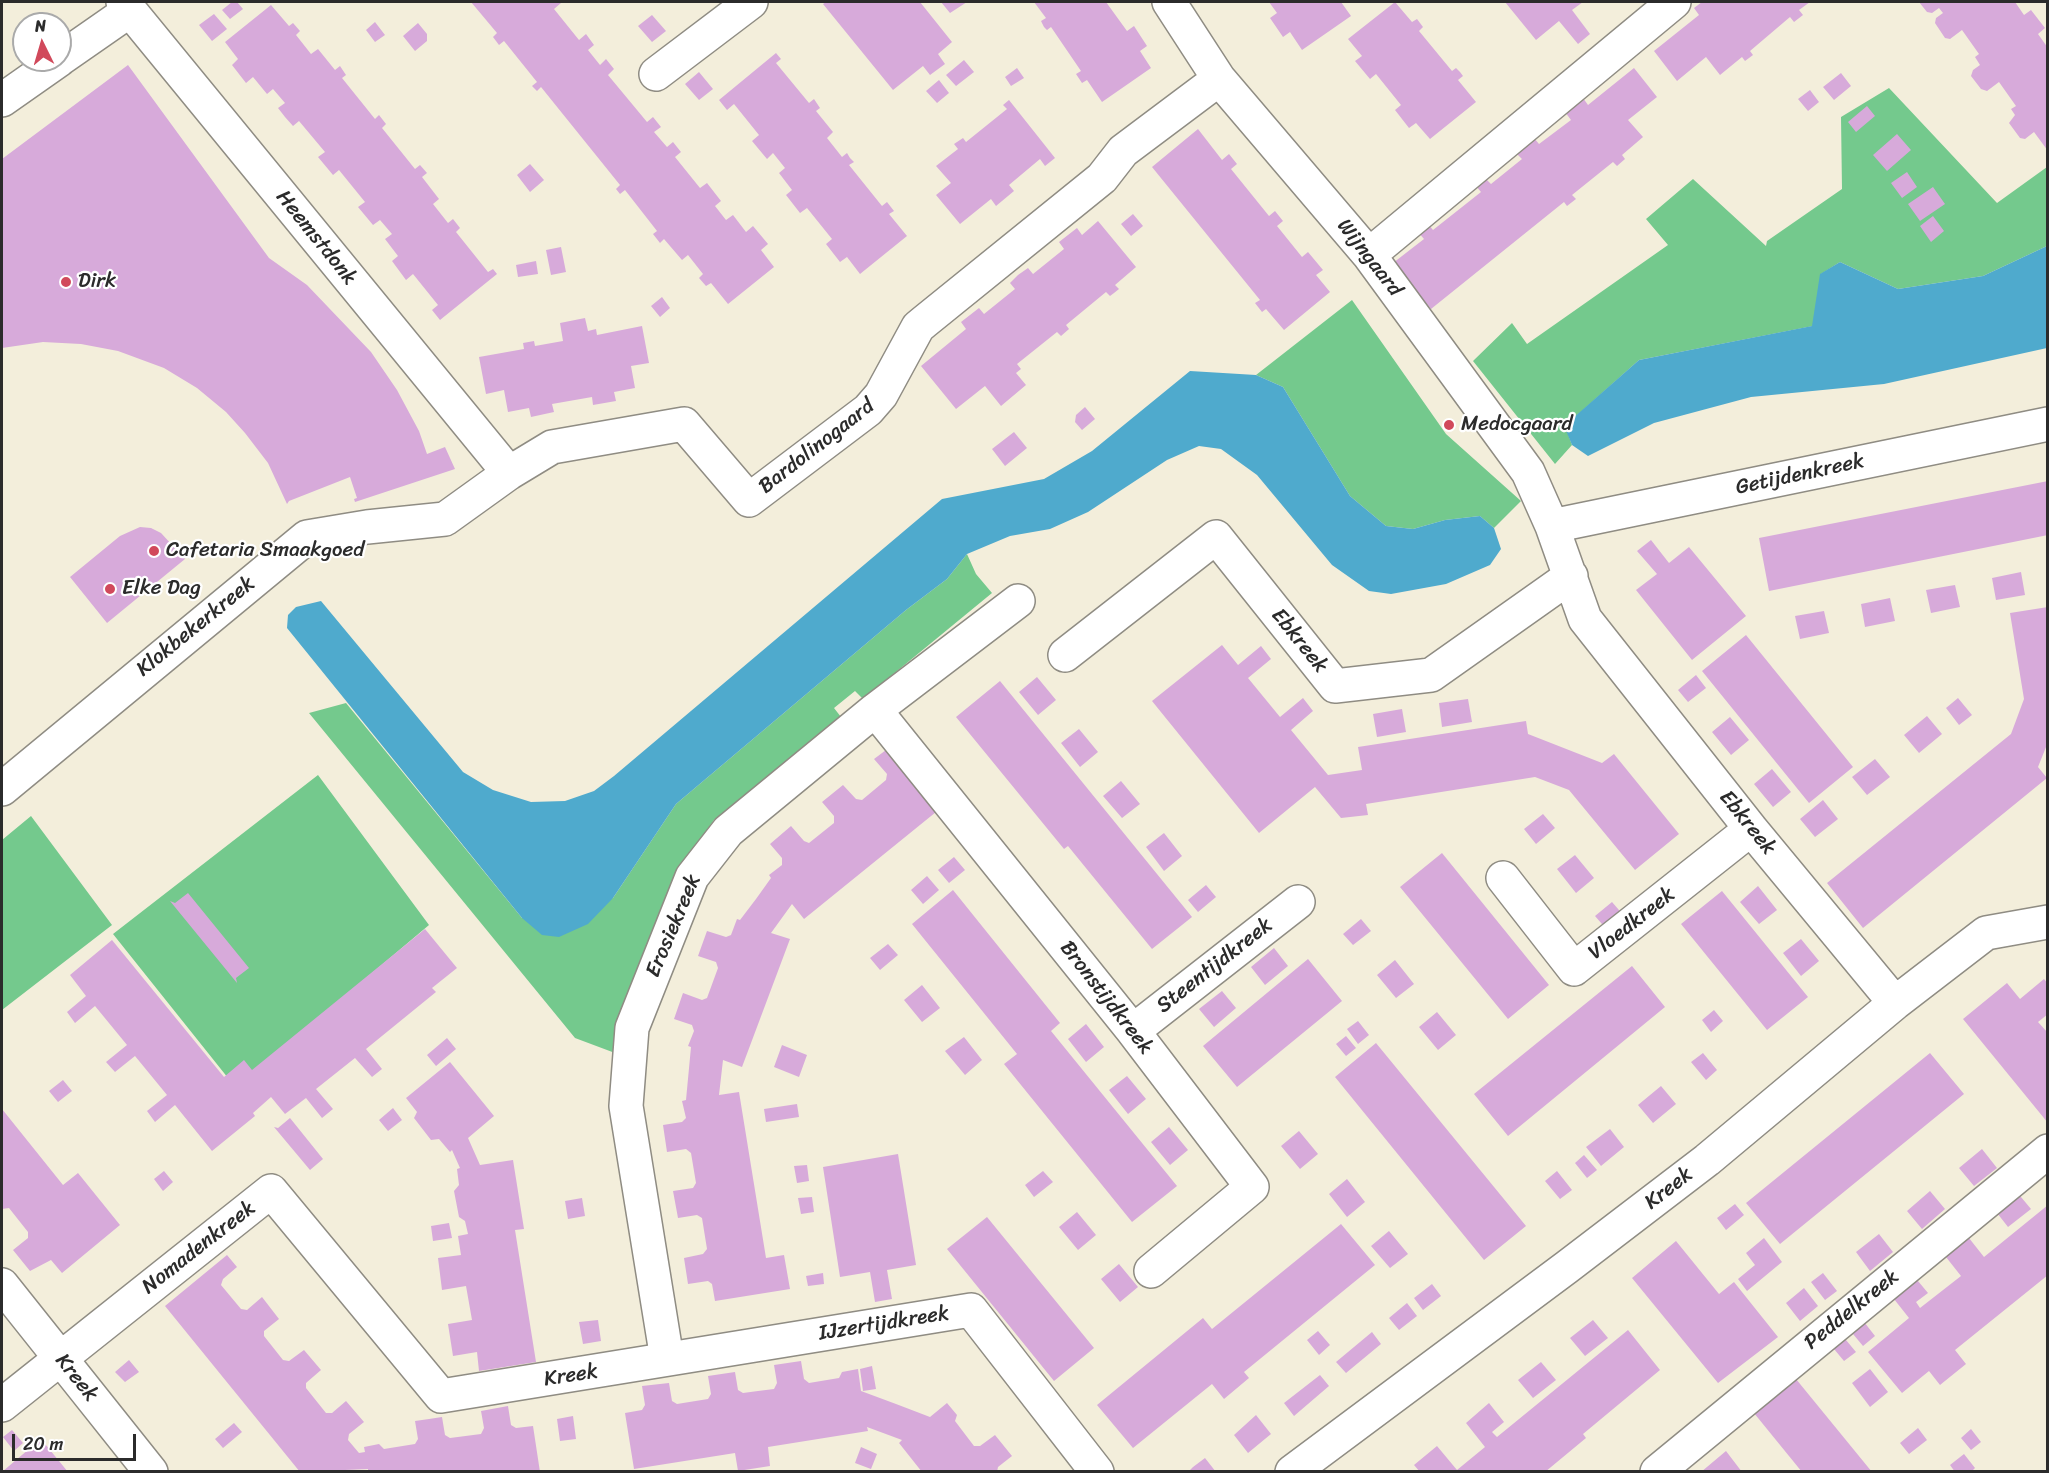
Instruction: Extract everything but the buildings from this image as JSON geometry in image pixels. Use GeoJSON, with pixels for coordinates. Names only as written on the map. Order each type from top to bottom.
{"type":"FeatureCollection","features":[{"type":"Feature","properties":{"kind":"street"},"geometry":{"type":"LineString","coordinates":[[656,74],[751,2]]}},
{"type":"Feature","properties":{"kind":"street","name":"Wijngaard"},"geometry":{"type":"LineString","coordinates":[[1169,2],[1219,79],[1369,255],[1528,472],[1552,526]]}},
{"type":"Feature","properties":{"kind":"street"},"geometry":{"type":"LineString","coordinates":[[1369,255],[1674,2]]}},
{"type":"Feature","properties":{"kind":"street"},"geometry":{"type":"LineString","coordinates":[[72,50],[126,6]]}},
{"type":"Feature","properties":{"kind":"street","name":"Heemstdonk"},"geometry":{"type":"LineString","coordinates":[[126,6],[509,473]]}},
{"type":"Feature","properties":{"kind":"street"},"geometry":{"type":"LineString","coordinates":[[2,100],[43,72]]}},
{"type":"Feature","properties":{"kind":"street","name":"Bardolinogaard"},"geometry":{"type":"LineString","coordinates":[[509,473],[552,447],[684,424],[749,500],[868,410],[881,395],[918,327],[1102,178],[1123,151],[1219,79]]}},
{"type":"Feature","properties":{"kind":"street","name":"Getijdenkreek"},"geometry":{"type":"LineString","coordinates":[[1552,526],[2048,424]]}},
{"type":"Feature","properties":{"kind":"street","name":"Klokbekerkreek"},"geometry":{"type":"LineString","coordinates":[[2,789],[307,537],[367,527],[445,519],[509,473]]}},
{"type":"Feature","properties":{"kind":"street","name":"Ebkreek"},"geometry":{"type":"LineString","coordinates":[[1552,526],[1585,620],[1751,829],[1895,1003]]}},
{"type":"Feature","properties":{"kind":"street","name":"Ebkreek"},"geometry":{"type":"LineString","coordinates":[[1065,655],[1216,537],[1335,686],[1431,675],[1571,576]]}},
{"type":"Feature","properties":{"kind":"street","name":"Erosiekreek"},"geometry":{"type":"LineString","coordinates":[[666,1359],[626,1106],[632,1028],[692,877],[728,831],[875,710],[1018,601]]}},
{"type":"Feature","properties":{"kind":"street","name":"Bronstijdkreek"},"geometry":{"type":"LineString","coordinates":[[875,710],[1133,1031],[1252,1187],[1151,1271]]}},
{"type":"Feature","properties":{"kind":"street","name":"Vloedkreek"},"geometry":{"type":"LineString","coordinates":[[1503,878],[1574,969],[1751,829]]}},
{"type":"Feature","properties":{"kind":"street","name":"Steentijdkreek"},"geometry":{"type":"LineString","coordinates":[[1133,1031],[1298,902]]}},
{"type":"Feature","properties":{"kind":"street","name":"Kreek"},"geometry":{"type":"LineString","coordinates":[[1292,1472],[1707,1160],[1895,1003],[1986,933],[2048,922]]}},
{"type":"Feature","properties":{"kind":"street","name":"Peddelkreek"},"geometry":{"type":"LineString","coordinates":[[1657,1472],[2048,1151]]}},
{"type":"Feature","properties":{"kind":"street","name":"Nomadenkreek"},"geometry":{"type":"LineString","coordinates":[[60,1358],[271,1191],[441,1396]]}},
{"type":"Feature","properties":{"kind":"street","name":"Kreek"},"geometry":{"type":"LineString","coordinates":[[2,1285],[151,1472]]}},
{"type":"Feature","properties":{"kind":"street","name":"IJzertijdkreek"},"geometry":{"type":"LineString","coordinates":[[666,1359],[970,1310],[1097,1472]]}},
{"type":"Feature","properties":{"kind":"street"},"geometry":{"type":"LineString","coordinates":[[2,1405],[60,1358]]}},
{"type":"Feature","properties":{"kind":"street","name":"Kreek"},"geometry":{"type":"LineString","coordinates":[[441,1396],[666,1359]]}},
{"type":"Feature","properties":{"kind":"green space"},"geometry":{"type":"Polygon","coordinates":[[[1889,88],[1997,203],[2047,167],[2047,246],[1983,276],[1898,289],[1840,262],[1821,274],[1813,326],[1639,360],[1565,426],[1572,445],[1555,464],[1473,361],[1512,323],[1527,344],[1668,245],[1646,219],[1693,179],[1766,246],[1767,241],[1842,189],[1841,117],[1889,88]]]}},
{"type":"Feature","properties":{"kind":"green space"},"geometry":{"type":"Polygon","coordinates":[[[1352,300],[1446,434],[1521,501],[1494,528],[1480,516],[1445,520],[1413,529],[1386,526],[1350,496],[1283,387],[1256,375],[1352,300]]]}},
{"type":"Feature","properties":{"kind":"green space"},"geometry":{"type":"Polygon","coordinates":[[[967,554],[976,574],[992,593],[863,699],[855,691],[834,708],[841,717],[714,820],[682,865],[615,1053],[575,1038],[309,713],[346,703],[522,918],[613,898],[676,804],[906,610],[947,579],[967,554]]]}},
{"type":"Feature","properties":{"kind":"green space"},"geometry":{"type":"Polygon","coordinates":[[[318,775],[429,925],[236,1088],[113,934],[318,775]]]}},
{"type":"Feature","properties":{"kind":"green space"},"geometry":{"type":"Polygon","coordinates":[[[31,816],[112,925],[2,1010],[2,840],[31,816]]]}},
{"type":"Feature","properties":{"kind":"water"},"geometry":{"type":"Polygon","coordinates":[[[2047,246],[2047,348],[1884,384],[1751,397],[1654,423],[1588,456],[1572,445],[1564,426],[1639,360],[1812,326],[1820,274],[1840,262],[1898,289],[1983,276],[2047,246]]]}},
{"type":"Feature","properties":{"kind":"water"},"geometry":{"type":"Polygon","coordinates":[[[1190,371],[1256,375],[1283,387],[1350,496],[1386,526],[1413,529],[1445,520],[1480,516],[1494,528],[1501,549],[1490,565],[1446,584],[1391,594],[1369,591],[1332,565],[1257,475],[1221,449],[1199,446],[1167,460],[1088,512],[1050,529],[1010,536],[967,554],[947,579],[906,610],[676,804],[613,898],[588,924],[559,937],[542,935],[522,918],[287,628],[288,615],[296,607],[321,601],[463,772],[493,790],[531,802],[565,801],[594,791],[614,776],[942,499],[1044,479],[1092,451],[1190,371]]]}},
{"type":"Feature","properties":{"kind":"place","name":"Dirk"},"geometry":{"type":"Point","coordinates":[66,282]}},
{"type":"Feature","properties":{"kind":"place","name":"Medocgaard"},"geometry":{"type":"Point","coordinates":[1449,425]}},
{"type":"Feature","properties":{"kind":"place","name":"Cafetaria Smaakgoed"},"geometry":{"type":"Point","coordinates":[154,551]}},
{"type":"Feature","properties":{"kind":"place","name":"Elke Dag"},"geometry":{"type":"Point","coordinates":[110,589]}}]}
